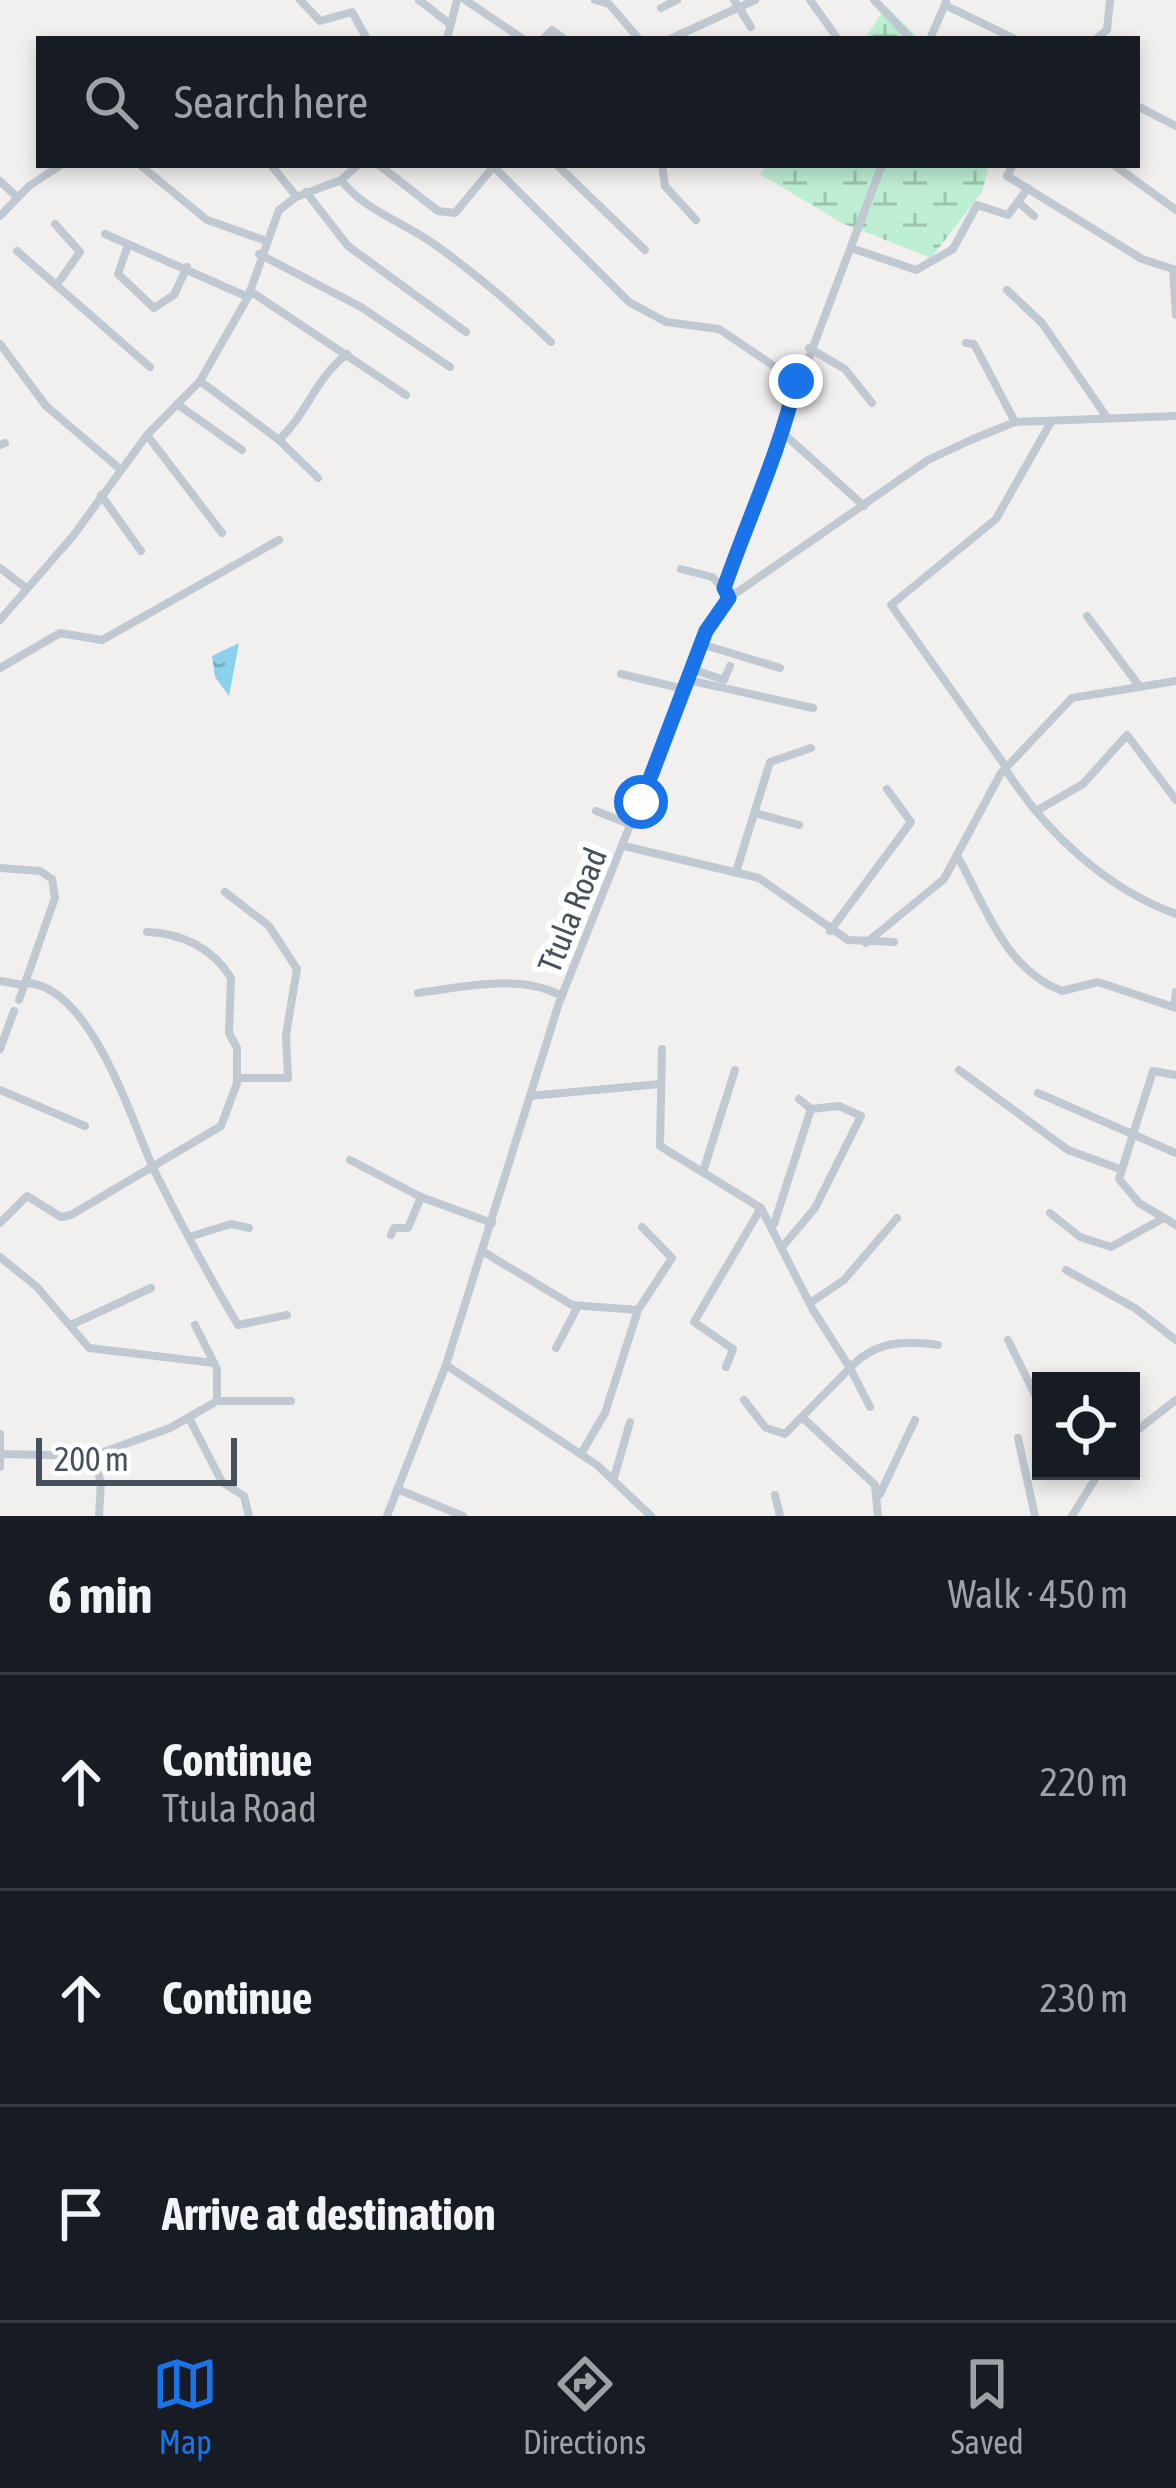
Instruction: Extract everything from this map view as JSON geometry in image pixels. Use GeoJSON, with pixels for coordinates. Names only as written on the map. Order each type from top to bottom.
{"type":"FeatureCollection","features":[{"type":"Feature","properties":{"kind":"street"},"geometry":{"type":"LineString","coordinates":[[300,0],[320,21],[352,12],[365,36]]}},
{"type":"Feature","properties":{"kind":"street"},"geometry":{"type":"LineString","coordinates":[[418,0],[450,24]]}},
{"type":"Feature","properties":{"kind":"street"},"geometry":{"type":"LineString","coordinates":[[448,36],[461,0],[518,36]]}},
{"type":"Feature","properties":{"kind":"street"},"geometry":{"type":"LineString","coordinates":[[595,0],[609,4],[636,36]]}},
{"type":"Feature","properties":{"kind":"street"},"geometry":{"type":"LineString","coordinates":[[661,8],[677,0]]}},
{"type":"Feature","properties":{"kind":"street"},"geometry":{"type":"LineString","coordinates":[[676,36],[737,4],[755,0]]}},
{"type":"Feature","properties":{"kind":"street"},"geometry":{"type":"LineString","coordinates":[[810,0],[836,36]]}},
{"type":"Feature","properties":{"kind":"street"},"geometry":{"type":"LineString","coordinates":[[874,0],[908,36]]}},
{"type":"Feature","properties":{"kind":"street"},"geometry":{"type":"LineString","coordinates":[[1100,36],[1107,30],[1110,0]]}},
{"type":"Feature","properties":{"kind":"street"},"geometry":{"type":"LineString","coordinates":[[932,36],[946,2],[1009,36]]}},
{"type":"Feature","properties":{"kind":"street"},"geometry":{"type":"LineString","coordinates":[[737,4],[751,27]]}},
{"type":"Feature","properties":{"kind":"street"},"geometry":{"type":"LineString","coordinates":[[1140,108],[1176,126]]}},
{"type":"Feature","properties":{"kind":"street"},"geometry":{"type":"LineString","coordinates":[[0,216],[57,168]]}},
{"type":"Feature","properties":{"kind":"street"},"geometry":{"type":"LineString","coordinates":[[144,168],[207,220],[264,240]]}},
{"type":"Feature","properties":{"kind":"street"},"geometry":{"type":"LineString","coordinates":[[274,168],[348,246],[466,332]]}},
{"type":"Feature","properties":{"kind":"street"},"geometry":{"type":"LineString","coordinates":[[0,620],[147,435],[200,381],[249,294],[264,240],[279,210],[301,194],[341,180],[355,168]]}},
{"type":"Feature","properties":{"kind":"street"},"geometry":{"type":"LineString","coordinates":[[384,168],[438,211],[454,213],[490,168]]}},
{"type":"Feature","properties":{"kind":"street"},"geometry":{"type":"LineString","coordinates":[[494,168],[629,302],[666,322],[719,329],[796,381]]}},
{"type":"Feature","properties":{"kind":"street"},"geometry":{"type":"LineString","coordinates":[[560,168],[646,250]]}},
{"type":"Feature","properties":{"kind":"street"},"geometry":{"type":"LineString","coordinates":[[662,168],[665,186],[696,220]]}},
{"type":"Feature","properties":{"kind":"street"},"geometry":{"type":"LineString","coordinates":[[724,588],[743,526],[784,434],[796,381],[881,168]]}},
{"type":"Feature","properties":{"kind":"street"},"geometry":{"type":"LineString","coordinates":[[1011,168],[1007,176],[1142,259],[1175,268],[1176,315]]}},
{"type":"Feature","properties":{"kind":"street"},"geometry":{"type":"LineString","coordinates":[[1118,168],[1176,211]]}},
{"type":"Feature","properties":{"kind":"street"},"geometry":{"type":"LineString","coordinates":[[341,180],[369,208],[394,216],[488,284],[551,342]]}},
{"type":"Feature","properties":{"kind":"street"},"geometry":{"type":"LineString","coordinates":[[0,181],[17,197]]}},
{"type":"Feature","properties":{"kind":"street"},"geometry":{"type":"LineString","coordinates":[[851,248],[916,270],[953,249],[977,205],[1002,217],[1028,188]]}},
{"type":"Feature","properties":{"kind":"street"},"geometry":{"type":"LineString","coordinates":[[1018,202],[1034,215]]}},
{"type":"Feature","properties":{"kind":"street"},"geometry":{"type":"LineString","coordinates":[[55,224],[80,252],[58,283]]}},
{"type":"Feature","properties":{"kind":"street"},"geometry":{"type":"LineString","coordinates":[[105,234],[249,294],[406,395]]}},
{"type":"Feature","properties":{"kind":"street"},"geometry":{"type":"LineString","coordinates":[[128,245],[118,274],[154,308],[174,295],[187,267]]}},
{"type":"Feature","properties":{"kind":"street"},"geometry":{"type":"LineString","coordinates":[[17,251],[58,283],[88,319],[150,367]]}},
{"type":"Feature","properties":{"kind":"street"},"geometry":{"type":"LineString","coordinates":[[260,254],[361,307],[450,367]]}},
{"type":"Feature","properties":{"kind":"street"},"geometry":{"type":"LineString","coordinates":[[1007,290],[1042,323],[1107,417]]}},
{"type":"Feature","properties":{"kind":"street"},"geometry":{"type":"LineString","coordinates":[[966,343],[974,344],[988,365],[1015,422]]}},
{"type":"Feature","properties":{"kind":"street"},"geometry":{"type":"LineString","coordinates":[[0,344],[46,406],[86,446],[120,469]]}},
{"type":"Feature","properties":{"kind":"street"},"geometry":{"type":"LineString","coordinates":[[809,348],[845,369],[872,403]]}},
{"type":"Feature","properties":{"kind":"street"},"geometry":{"type":"LineString","coordinates":[[279,440],[313,401],[321,374],[347,354]]}},
{"type":"Feature","properties":{"kind":"street"},"geometry":{"type":"LineString","coordinates":[[200,381],[279,440],[318,478]]}},
{"type":"Feature","properties":{"kind":"street"},"geometry":{"type":"LineString","coordinates":[[177,404],[242,450]]}},
{"type":"Feature","properties":{"kind":"street","name":"Ttula Road"},"geometry":{"type":"LineString","coordinates":[[387,1516],[446,1365],[562,996],[701,644],[729,598],[941,453],[1015,422],[1176,416]]}},
{"type":"Feature","properties":{"kind":"street"},"geometry":{"type":"LineString","coordinates":[[1052,420],[996,520],[890,605],[1038,810],[1100,875],[1132,897],[1176,914]]}},
{"type":"Feature","properties":{"kind":"street"},"geometry":{"type":"LineString","coordinates":[[784,434],[864,506]]}},
{"type":"Feature","properties":{"kind":"street"},"geometry":{"type":"LineString","coordinates":[[147,435],[170,472],[223,533]]}},
{"type":"Feature","properties":{"kind":"street"},"geometry":{"type":"LineString","coordinates":[[101,495],[141,550]]}},
{"type":"Feature","properties":{"kind":"street"},"geometry":{"type":"LineString","coordinates":[[0,668],[60,633],[103,640],[279,540]]}},
{"type":"Feature","properties":{"kind":"street"},"geometry":{"type":"LineString","coordinates":[[0,568],[26,588]]}},
{"type":"Feature","properties":{"kind":"street"},"geometry":{"type":"LineString","coordinates":[[681,569],[712,577],[729,598]]}},
{"type":"Feature","properties":{"kind":"street"},"geometry":{"type":"LineString","coordinates":[[1088,616],[1140,687]]}},
{"type":"Feature","properties":{"kind":"street"},"geometry":{"type":"LineString","coordinates":[[701,644],[780,668]]}},
{"type":"Feature","properties":{"kind":"street"},"geometry":{"type":"LineString","coordinates":[[692,669],[724,680],[730,666]]}},
{"type":"Feature","properties":{"kind":"street"},"geometry":{"type":"LineString","coordinates":[[621,674],[813,707]]}},
{"type":"Feature","properties":{"kind":"street"},"geometry":{"type":"LineString","coordinates":[[866,943],[944,879],[959,860],[1006,769],[1072,698],[1176,681]]}},
{"type":"Feature","properties":{"kind":"street"},"geometry":{"type":"LineString","coordinates":[[1038,810],[1083,784],[1127,735],[1176,800]]}},
{"type":"Feature","properties":{"kind":"street"},"geometry":{"type":"LineString","coordinates":[[736,872],[770,762],[811,748]]}},
{"type":"Feature","properties":{"kind":"street"},"geometry":{"type":"LineString","coordinates":[[830,931],[911,822],[887,789]]}},
{"type":"Feature","properties":{"kind":"street"},"geometry":{"type":"LineString","coordinates":[[596,811],[632,825]]}},
{"type":"Feature","properties":{"kind":"street"},"geometry":{"type":"LineString","coordinates":[[755,813],[799,825]]}},
{"type":"Feature","properties":{"kind":"street"},"geometry":{"type":"LineString","coordinates":[[624,846],[770,884],[830,931],[866,943],[894,942]]}},
{"type":"Feature","properties":{"kind":"street"},"geometry":{"type":"LineString","coordinates":[[959,860],[1011,955],[1028,971],[1062,991],[1090,981],[1175,1007],[1176,992]]}},
{"type":"Feature","properties":{"kind":"street"},"geometry":{"type":"LineString","coordinates":[[0,868],[40,871],[52,879],[55,898],[19,1000]]}},
{"type":"Feature","properties":{"kind":"street"},"geometry":{"type":"LineString","coordinates":[[226,892],[269,926],[297,969],[286,1035],[288,1078],[237,1078]]}},
{"type":"Feature","properties":{"kind":"street"},"geometry":{"type":"LineString","coordinates":[[2,1218],[28,1196],[66,1217],[221,1126],[237,1078],[237,1048],[229,1033],[232,978],[225,967],[177,935],[147,932]]}},
{"type":"Feature","properties":{"kind":"street"},"geometry":{"type":"LineString","coordinates":[[0,981],[41,986],[62,1003],[103,1053],[154,1168],[238,1325],[287,1315]]}},
{"type":"Feature","properties":{"kind":"street"},"geometry":{"type":"LineString","coordinates":[[418,993],[491,983],[543,986],[562,996]]}},
{"type":"Feature","properties":{"kind":"street"},"geometry":{"type":"LineString","coordinates":[[0,1049],[14,1011]]}},
{"type":"Feature","properties":{"kind":"street"},"geometry":{"type":"LineString","coordinates":[[662,1049],[660,1146],[761,1208],[870,1407]]}},
{"type":"Feature","properties":{"kind":"street"},"geometry":{"type":"LineString","coordinates":[[703,1172],[735,1070]]}},
{"type":"Feature","properties":{"kind":"street"},"geometry":{"type":"LineString","coordinates":[[959,1070],[1067,1150],[1120,1168]]}},
{"type":"Feature","properties":{"kind":"street"},"geometry":{"type":"LineString","coordinates":[[1176,1075],[1154,1071],[1120,1168],[1125,1190],[1176,1225]]}},
{"type":"Feature","properties":{"kind":"street"},"geometry":{"type":"LineString","coordinates":[[530,1096],[661,1084]]}},
{"type":"Feature","properties":{"kind":"street"},"geometry":{"type":"LineString","coordinates":[[0,1090],[85,1126]]}},
{"type":"Feature","properties":{"kind":"street"},"geometry":{"type":"LineString","coordinates":[[1039,1093],[1131,1138],[1176,1153]]}},
{"type":"Feature","properties":{"kind":"street"},"geometry":{"type":"LineString","coordinates":[[783,1246],[815,1208],[861,1116],[839,1106],[811,1109],[799,1099]]}},
{"type":"Feature","properties":{"kind":"street"},"geometry":{"type":"LineString","coordinates":[[773,1225],[811,1109]]}},
{"type":"Feature","properties":{"kind":"street"},"geometry":{"type":"LineString","coordinates":[[350,1160],[421,1196],[493,1223]]}},
{"type":"Feature","properties":{"kind":"street"},"geometry":{"type":"LineString","coordinates":[[392,1235],[394,1228],[411,1226],[421,1196]]}},
{"type":"Feature","properties":{"kind":"street"},"geometry":{"type":"LineString","coordinates":[[726,1367],[733,1349],[694,1322],[761,1208]]}},
{"type":"Feature","properties":{"kind":"street"},"geometry":{"type":"LineString","coordinates":[[1051,1213],[1080,1237],[1111,1247],[1163,1218]]}},
{"type":"Feature","properties":{"kind":"street"},"geometry":{"type":"LineString","coordinates":[[810,1303],[844,1280],[897,1218]]}},
{"type":"Feature","properties":{"kind":"street"},"geometry":{"type":"LineString","coordinates":[[189,1238],[231,1225],[249,1228]]}},
{"type":"Feature","properties":{"kind":"street"},"geometry":{"type":"LineString","coordinates":[[581,1454],[605,1413],[638,1310],[673,1255],[642,1227]]}},
{"type":"Feature","properties":{"kind":"street"},"geometry":{"type":"LineString","coordinates":[[482,1251],[578,1306],[638,1310]]}},
{"type":"Feature","properties":{"kind":"street"},"geometry":{"type":"LineString","coordinates":[[0,1257],[37,1286],[93,1350],[214,1363]]}},
{"type":"Feature","properties":{"kind":"street"},"geometry":{"type":"LineString","coordinates":[[1066,1270],[1135,1308],[1176,1340]]}},
{"type":"Feature","properties":{"kind":"street"},"geometry":{"type":"LineString","coordinates":[[71,1325],[151,1288]]}},
{"type":"Feature","properties":{"kind":"street"},"geometry":{"type":"LineString","coordinates":[[556,1348],[578,1306]]}},
{"type":"Feature","properties":{"kind":"street"},"geometry":{"type":"LineString","coordinates":[[196,1325],[214,1363],[217,1401]]}},
{"type":"Feature","properties":{"kind":"street"},"geometry":{"type":"LineString","coordinates":[[1008,1340],[1032,1389]]}},
{"type":"Feature","properties":{"kind":"street"},"geometry":{"type":"LineString","coordinates":[[744,1400],[778,1434],[803,1418],[850,1367],[880,1345],[938,1345]]}},
{"type":"Feature","properties":{"kind":"street"},"geometry":{"type":"LineString","coordinates":[[446,1365],[614,1478],[651,1516]]}},
{"type":"Feature","properties":{"kind":"street"},"geometry":{"type":"LineString","coordinates":[[1140,1428],[1176,1400]]}},
{"type":"Feature","properties":{"kind":"street"},"geometry":{"type":"LineString","coordinates":[[1,1453],[92,1456],[190,1418],[217,1401],[291,1401]]}},
{"type":"Feature","properties":{"kind":"street"},"geometry":{"type":"LineString","coordinates":[[190,1418],[222,1482],[244,1496],[249,1516]]}},
{"type":"Feature","properties":{"kind":"street"},"geometry":{"type":"LineString","coordinates":[[803,1418],[864,1474],[879,1496]]}},
{"type":"Feature","properties":{"kind":"street"},"geometry":{"type":"LineString","coordinates":[[878,1516],[879,1496],[915,1420]]}},
{"type":"Feature","properties":{"kind":"street"},"geometry":{"type":"LineString","coordinates":[[614,1478],[630,1422]]}},
{"type":"Feature","properties":{"kind":"street"},"geometry":{"type":"LineString","coordinates":[[0,1434],[0,1467]]}},
{"type":"Feature","properties":{"kind":"street"},"geometry":{"type":"LineString","coordinates":[[1018,1438],[1035,1516]]}},
{"type":"Feature","properties":{"kind":"street"},"geometry":{"type":"LineString","coordinates":[[92,1456],[101,1482],[99,1516]]}},
{"type":"Feature","properties":{"kind":"street"},"geometry":{"type":"LineString","coordinates":[[1072,1516],[1092,1480]]}},
{"type":"Feature","properties":{"kind":"street"},"geometry":{"type":"LineString","coordinates":[[397,1489],[464,1516]]}},
{"type":"Feature","properties":{"kind":"street"},"geometry":{"type":"LineString","coordinates":[[775,1495],[780,1516]]}},
{"type":"Feature","properties":{"kind":"green space"},"geometry":{"type":"Polygon","coordinates":[[[886,6],[916,36],[867,36],[886,6]]]}},
{"type":"Feature","properties":{"kind":"green space"},"geometry":{"type":"Polygon","coordinates":[[[765,168],[988,168],[982,192],[931,258],[842,223],[760,174],[765,168]]]}},
{"type":"Feature","properties":{"kind":"water"},"geometry":{"type":"Polygon","coordinates":[[[239,643],[229,696],[215,677],[212,656],[239,643]]]}},
{"type":"Feature","properties":{"kind":"route"},"geometry":{"type":"LineString","coordinates":[[641,802],[706,631],[729,598],[724,588],[737,544],[770,457],[784,434],[796,381]]}}]}
